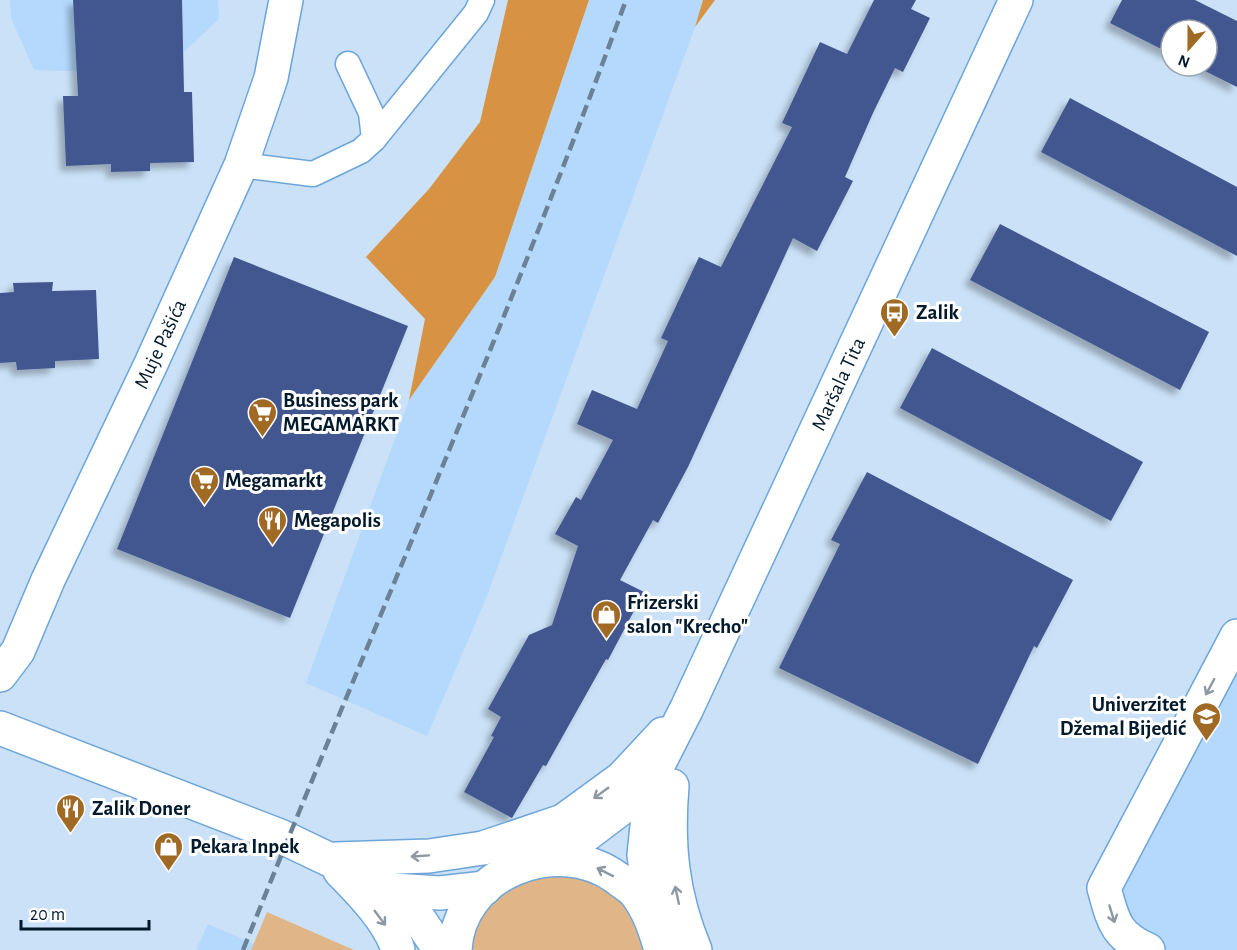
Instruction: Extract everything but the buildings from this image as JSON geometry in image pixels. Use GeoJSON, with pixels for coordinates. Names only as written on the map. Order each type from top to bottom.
{"type":"FeatureCollection","features":[{"type":"Feature","properties":{"kind":"street","name":"Muje Pašića"},"geometry":{"type":"LineString","coordinates":[[0,675],[18,651],[48,580],[150,366],[241,165],[271,78],[286,0]]}},
{"type":"Feature","properties":{"kind":"street","name":"Maršala Tita"},"geometry":{"type":"LineString","coordinates":[[652,919],[644,855],[649,807],[657,768],[1016,0]]}},
{"type":"Feature","properties":{"kind":"street"},"geometry":{"type":"LineString","coordinates":[[1148,950],[1131,943],[1114,923],[1104,888],[1237,636]]}},
{"type":"Feature","properties":{"kind":"street"},"geometry":{"type":"LineString","coordinates":[[328,860],[429,856],[483,848],[563,821],[622,778],[687,708]]}},
{"type":"Feature","properties":{"kind":"street"},"geometry":{"type":"LineString","coordinates":[[687,708],[672,787],[669,829],[676,895],[695,950]]}},
{"type":"Feature","properties":{"kind":"street"},"geometry":{"type":"LineString","coordinates":[[0,728],[280,836],[393,890],[440,892],[484,888]]}},
{"type":"Feature","properties":{"kind":"street","name":"Maršala Tita"},"geometry":{"type":"LineString","coordinates":[[541,860],[586,835],[618,810],[657,768]]}},
{"type":"Feature","properties":{"kind":"street"},"geometry":{"type":"LineString","coordinates":[[328,860],[357,889],[375,912],[394,937],[398,950]]}},
{"type":"Feature","properties":{"kind":"street"},"geometry":{"type":"LineString","coordinates":[[455,950],[455,941],[466,912],[484,888],[510,869],[541,860],[575,860],[607,871],[634,891],[652,919],[661,950]]}},
{"type":"Feature","properties":{"kind":"street"},"geometry":{"type":"LineString","coordinates":[[393,890],[440,950]]}},
{"type":"Feature","properties":{"kind":"lane"},"geometry":{"type":"LineString","coordinates":[[241,165],[313,174],[361,151],[374,139],[476,13],[482,0]]}},
{"type":"Feature","properties":{"kind":"lane"},"geometry":{"type":"LineString","coordinates":[[348,64],[371,113],[374,139]]}},
{"type":"Feature","properties":{"kind":"shaded area"},"geometry":{"type":"Polygon","coordinates":[[[10,0],[218,0],[219,19],[160,74],[34,70],[11,18],[10,0]]]}},
{"type":"Feature","properties":{"kind":"shaded area"},"geometry":{"type":"Polygon","coordinates":[[[508,0],[589,0],[495,277],[409,400],[425,319],[366,257],[429,189],[480,122],[508,0]]]}},
{"type":"Feature","properties":{"kind":"shaded area"},"geometry":{"type":"Polygon","coordinates":[[[589,0],[703,0],[487,596],[427,736],[306,683],[409,400],[495,277],[589,0]]]}},
{"type":"Feature","properties":{"kind":"shaded area"},"geometry":{"type":"Polygon","coordinates":[[[703,0],[715,0],[695,27],[703,0]]]}},
{"type":"Feature","properties":{"kind":"shaded area","name":"Univerzitet Džemal Bijedić"},"geometry":{"type":"Polygon","coordinates":[[[1237,618],[1237,950],[1148,950],[1104,888],[1237,618]]]}},
{"type":"Feature","properties":{"kind":"shaded area"},"geometry":{"type":"Polygon","coordinates":[[[539,866],[628,893],[656,950],[460,950],[469,917],[539,866]]]}},
{"type":"Feature","properties":{"kind":"shaded area"},"geometry":{"type":"Polygon","coordinates":[[[267,912],[354,950],[251,950],[267,912]]]}},
{"type":"Feature","properties":{"kind":"shaded area"},"geometry":{"type":"Polygon","coordinates":[[[208,924],[254,944],[251,950],[196,950],[208,924]]]}},
{"type":"Feature","properties":{"kind":"railway"},"geometry":{"type":"LineString","coordinates":[[243,950],[535,239],[626,0]]}},
{"type":"Feature","properties":{"kind":"place","name":"Zalik"},"geometry":{"type":"Point","coordinates":[895,338]}},
{"type":"Feature","properties":{"kind":"place","name":"Business park MEGAMARKT"},"geometry":{"type":"Point","coordinates":[262,438]}},
{"type":"Feature","properties":{"kind":"place","name":"Megamarkt"},"geometry":{"type":"Point","coordinates":[204,506]}},
{"type":"Feature","properties":{"kind":"place","name":"Megapolis"},"geometry":{"type":"Point","coordinates":[273,546]}},
{"type":"Feature","properties":{"kind":"place","name":"Frizerski salon \"Krecho\""},"geometry":{"type":"Point","coordinates":[606,640]}},
{"type":"Feature","properties":{"kind":"place","name":"Univerzitet Džemal Bijedić"},"geometry":{"type":"Point","coordinates":[1207,742]}},
{"type":"Feature","properties":{"kind":"place","name":"Zalik Doner"},"geometry":{"type":"Point","coordinates":[71,834]}},
{"type":"Feature","properties":{"kind":"place","name":"Pekara Inpek"},"geometry":{"type":"Point","coordinates":[169,872]}}]}
